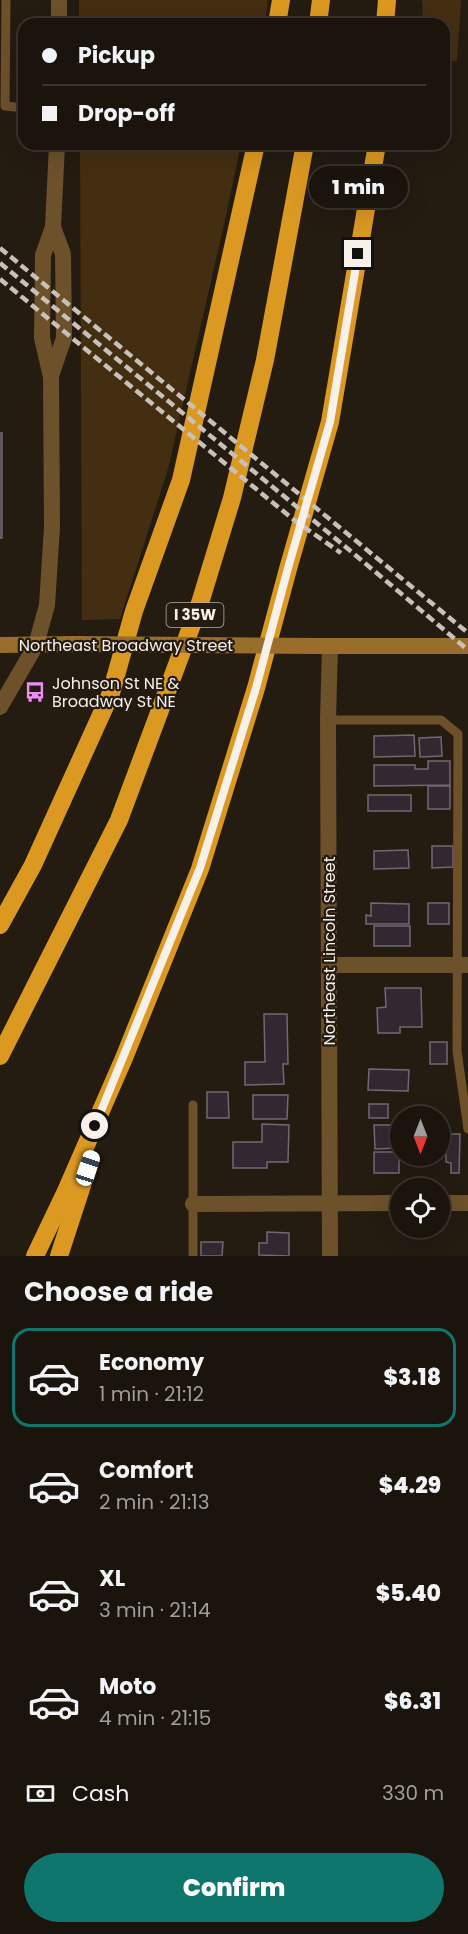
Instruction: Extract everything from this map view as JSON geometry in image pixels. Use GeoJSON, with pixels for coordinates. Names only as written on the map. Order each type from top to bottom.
{"type":"FeatureCollection","features":[{"type":"Feature","properties":{"kind":"highway"},"geometry":{"type":"LineString","coordinates":[[278,18],[281,0]]}},
{"type":"Feature","properties":{"kind":"highway"},"geometry":{"type":"LineString","coordinates":[[319,18],[321,0]]}},
{"type":"Feature","properties":{"kind":"highway"},"geometry":{"type":"LineString","coordinates":[[386,18],[387,0]]}},
{"type":"Feature","properties":{"kind":"highway"},"geometry":{"type":"LineString","coordinates":[[0,925],[33,866],[111,693],[134,611],[181,480],[255,150]]}},
{"type":"Feature","properties":{"kind":"highway","name":"I 35W"},"geometry":{"type":"LineString","coordinates":[[0,1056],[119,820],[200,603],[232,498],[265,360],[304,150]]}},
{"type":"Feature","properties":{"kind":"highway"},"geometry":{"type":"LineString","coordinates":[[35,1256],[124,1058],[200,868],[256,688],[330,422],[376,150]]}},
{"type":"Feature","properties":{"kind":"highway"},"geometry":{"type":"LineString","coordinates":[[59,1256],[124,1058]]}},
{"type":"Feature","properties":{"kind":"main road","name":"Northeast Broadway Street"},"geometry":{"type":"LineString","coordinates":[[0,645],[468,646]]}},
{"type":"Feature","properties":{"kind":"street"},"geometry":{"type":"LineString","coordinates":[[59,18],[60,0]]}},
{"type":"Feature","properties":{"kind":"street"},"geometry":{"type":"LineString","coordinates":[[0,707],[36,645],[47,605],[52,527],[51,376],[64,338],[63,254],[53,227],[57,150]]}},
{"type":"Feature","properties":{"kind":"street","name":"Northeast Lincoln Street"},"geometry":{"type":"LineString","coordinates":[[322,645],[328,720],[330,1256]]}},
{"type":"Feature","properties":{"kind":"street"},"geometry":{"type":"LineString","coordinates":[[329,965],[462,965]]}},
{"type":"Feature","properties":{"kind":"street"},"geometry":{"type":"LineString","coordinates":[[193,1204],[390,1203]]}},
{"type":"Feature","properties":{"kind":"street"},"geometry":{"type":"LineString","coordinates":[[450,1203],[468,1203]]}},
{"type":"Feature","properties":{"kind":"lane"},"geometry":{"type":"LineString","coordinates":[[6,0],[5,106],[18,107]]}},
{"type":"Feature","properties":{"kind":"lane"},"geometry":{"type":"LineString","coordinates":[[328,720],[441,720],[458,734],[462,965],[457,1051],[468,1129]]}},
{"type":"Feature","properties":{"kind":"lane"},"geometry":{"type":"LineString","coordinates":[[193,1105],[193,1256]]}},
{"type":"Feature","properties":{"kind":"shaded area"},"geometry":{"type":"Polygon","coordinates":[[[79,0],[268,0],[266,18],[79,18],[79,0]]]}},
{"type":"Feature","properties":{"kind":"shaded area"},"geometry":{"type":"Polygon","coordinates":[[[422,0],[461,0],[457,61],[450,61],[450,18],[423,18],[422,0]]]}},
{"type":"Feature","properties":{"kind":"shaded area"},"geometry":{"type":"Polygon","coordinates":[[[80,150],[240,150],[168,469],[120,619],[82,620],[80,150]]]}},
{"type":"Feature","properties":{"kind":"building"},"geometry":{"type":"Polygon","coordinates":[[[0,433],[2,433],[2,538],[0,538],[0,433]]]}},
{"type":"Feature","properties":{"kind":"building"},"geometry":{"type":"Polygon","coordinates":[[[414,735],[415,756],[374,757],[374,736],[414,735]]]}},
{"type":"Feature","properties":{"kind":"building"},"geometry":{"type":"Polygon","coordinates":[[[441,737],[442,756],[420,757],[419,738],[441,737]]]}},
{"type":"Feature","properties":{"kind":"building"},"geometry":{"type":"Polygon","coordinates":[[[428,761],[450,761],[450,785],[374,786],[374,765],[415,765],[415,769],[428,769],[428,761]]]}},
{"type":"Feature","properties":{"kind":"building"},"geometry":{"type":"Polygon","coordinates":[[[428,786],[450,786],[450,809],[428,809],[428,786]]]}},
{"type":"Feature","properties":{"kind":"building"},"geometry":{"type":"Polygon","coordinates":[[[368,795],[411,795],[411,811],[368,811],[368,795]]]}},
{"type":"Feature","properties":{"kind":"building"},"geometry":{"type":"Polygon","coordinates":[[[432,846],[453,846],[453,867],[432,868],[432,846]]]}},
{"type":"Feature","properties":{"kind":"building"},"geometry":{"type":"Polygon","coordinates":[[[408,850],[409,868],[374,869],[374,851],[408,850]]]}},
{"type":"Feature","properties":{"kind":"building"},"geometry":{"type":"Polygon","coordinates":[[[371,903],[409,904],[409,924],[366,924],[366,915],[371,916],[371,903]]]}},
{"type":"Feature","properties":{"kind":"building"},"geometry":{"type":"Polygon","coordinates":[[[428,903],[449,903],[449,924],[428,924],[428,903]]]}},
{"type":"Feature","properties":{"kind":"building"},"geometry":{"type":"Polygon","coordinates":[[[374,926],[410,926],[410,946],[374,946],[374,926]]]}},
{"type":"Feature","properties":{"kind":"building"},"geometry":{"type":"Polygon","coordinates":[[[385,988],[421,988],[422,1027],[400,1027],[400,1033],[378,1033],[377,1008],[386,1007],[385,988]]]}},
{"type":"Feature","properties":{"kind":"building"},"geometry":{"type":"Polygon","coordinates":[[[264,1014],[287,1014],[288,1064],[283,1064],[284,1084],[245,1085],[245,1062],[265,1062],[264,1014]]]}},
{"type":"Feature","properties":{"kind":"building"},"geometry":{"type":"Polygon","coordinates":[[[430,1042],[447,1042],[447,1064],[430,1064],[430,1042]]]}},
{"type":"Feature","properties":{"kind":"building"},"geometry":{"type":"Polygon","coordinates":[[[369,1069],[409,1070],[408,1091],[368,1090],[369,1069]]]}},
{"type":"Feature","properties":{"kind":"building"},"geometry":{"type":"Polygon","coordinates":[[[207,1092],[228,1092],[229,1118],[207,1118],[207,1092]]]}},
{"type":"Feature","properties":{"kind":"building"},"geometry":{"type":"Polygon","coordinates":[[[253,1095],[288,1095],[287,1119],[253,1119],[253,1095]]]}},
{"type":"Feature","properties":{"kind":"building"},"geometry":{"type":"Polygon","coordinates":[[[369,1104],[388,1104],[388,1118],[369,1118],[369,1104]]]}},
{"type":"Feature","properties":{"kind":"building"},"geometry":{"type":"Polygon","coordinates":[[[262,1124],[289,1125],[288,1162],[267,1162],[267,1168],[233,1168],[233,1142],[262,1142],[262,1124]]]}},
{"type":"Feature","properties":{"kind":"building"},"geometry":{"type":"Polygon","coordinates":[[[374,1125],[390,1125],[390,1148],[375,1149],[374,1125]]]}},
{"type":"Feature","properties":{"kind":"building"},"geometry":{"type":"Polygon","coordinates":[[[450,1134],[460,1134],[459,1173],[451,1173],[450,1134]]]}},
{"type":"Feature","properties":{"kind":"building"},"geometry":{"type":"Polygon","coordinates":[[[374,1152],[390,1152],[390,1166],[399,1166],[399,1173],[374,1173],[374,1152]]]}},
{"type":"Feature","properties":{"kind":"building"},"geometry":{"type":"Polygon","coordinates":[[[267,1232],[289,1233],[289,1256],[259,1255],[259,1243],[267,1243],[267,1232]]]}},
{"type":"Feature","properties":{"kind":"building"},"geometry":{"type":"Polygon","coordinates":[[[201,1242],[223,1242],[222,1256],[201,1256],[201,1242]]]}},
{"type":"Feature","properties":{"kind":"railway"},"geometry":{"type":"LineString","coordinates":[[0,248],[468,633]]}},
{"type":"Feature","properties":{"kind":"railway"},"geometry":{"type":"LineString","coordinates":[[0,263],[468,650]]}},
{"type":"Feature","properties":{"kind":"railway"},"geometry":{"type":"LineString","coordinates":[[0,279],[294,520],[341,553]]}},
{"type":"Feature","properties":{"kind":"place","name":"Johnson St NE & Broadway St NE"},"geometry":{"type":"Point","coordinates":[35,692]}},
{"type":"Feature","properties":{"kind":"route"},"geometry":{"type":"LineString","coordinates":[[95,1126],[200,868],[256,688],[330,422],[358,254]]}}]}
